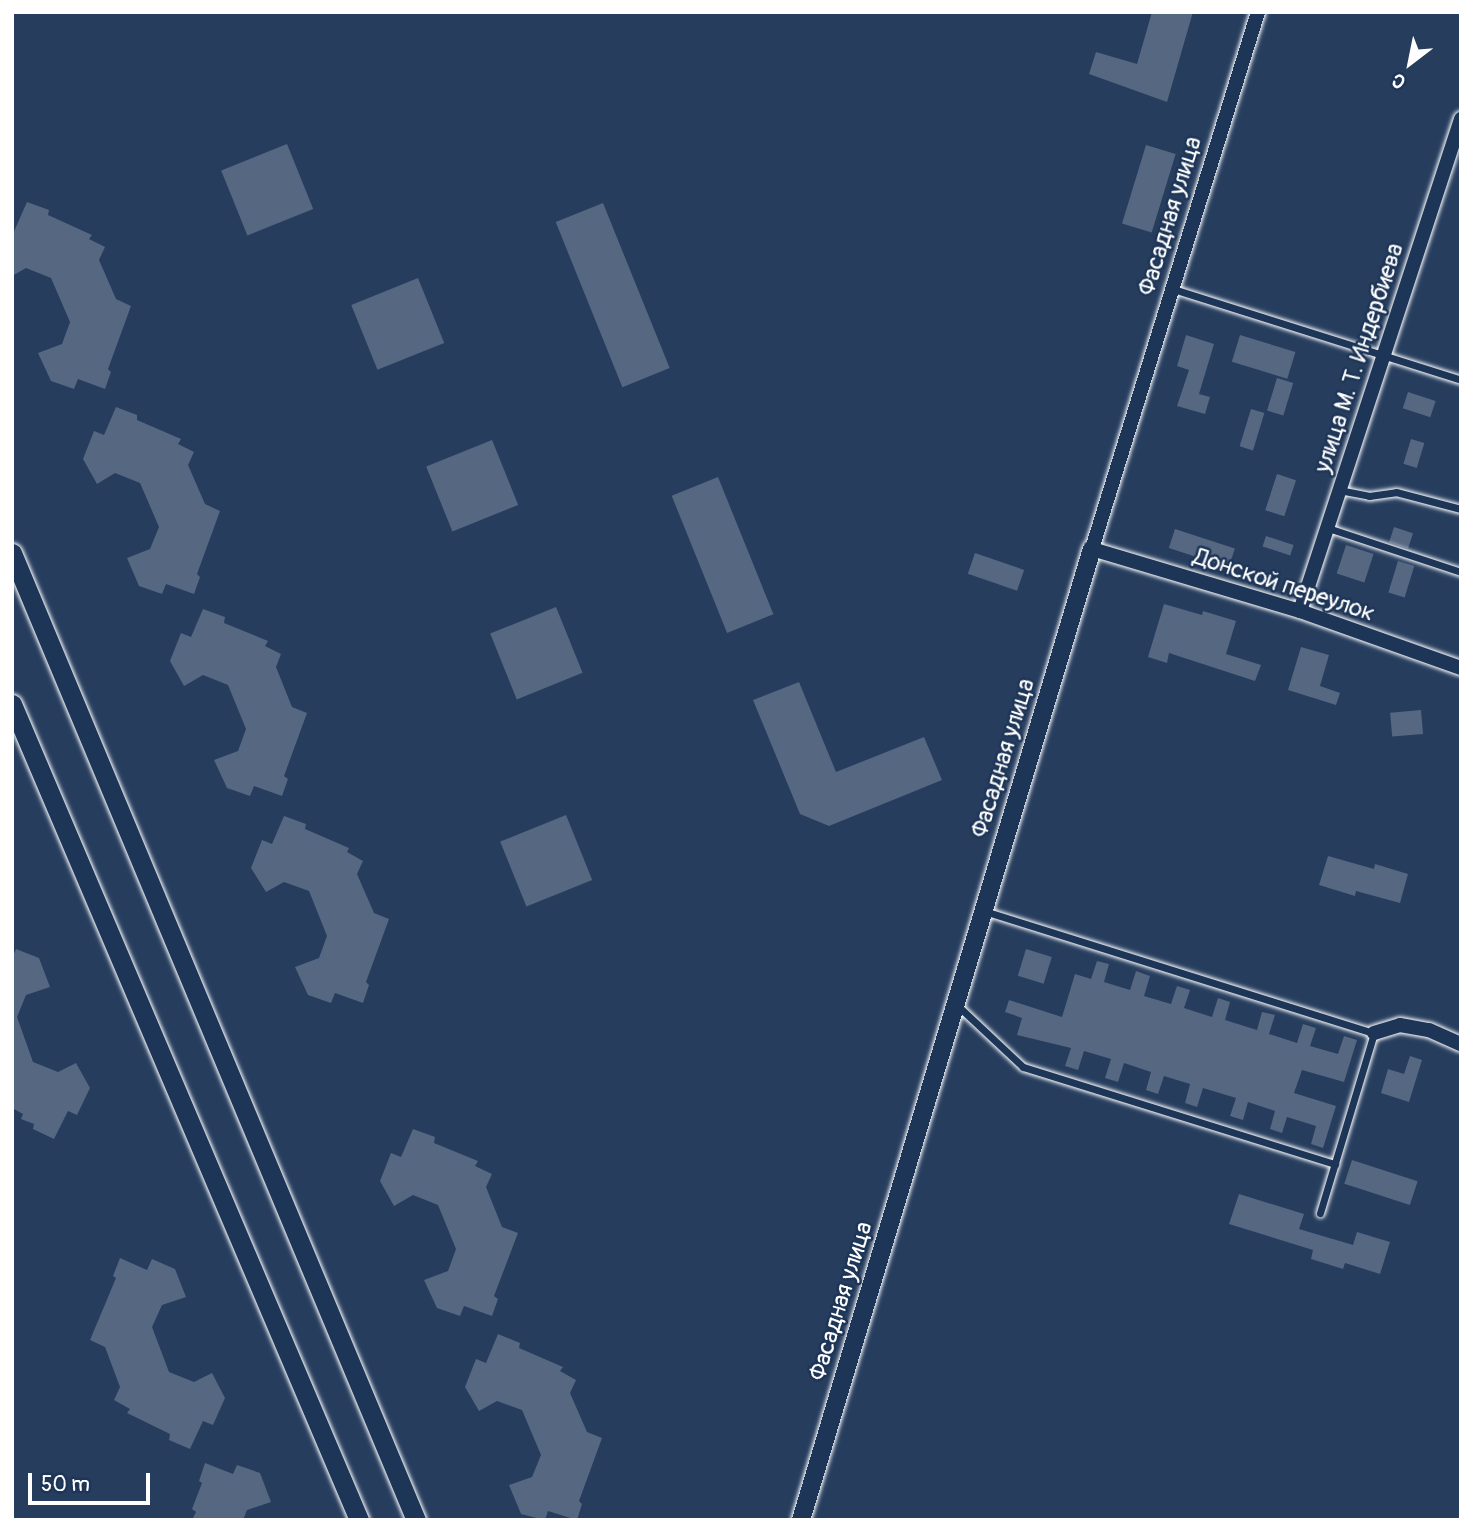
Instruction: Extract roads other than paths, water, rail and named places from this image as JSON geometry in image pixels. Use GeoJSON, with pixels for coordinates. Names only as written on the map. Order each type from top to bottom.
{"type":"FeatureCollection","features":[{"type":"Feature","properties":{"kind":"main road"},"geometry":{"type":"LineString","coordinates":[[12,553],[416,1520]]}},
{"type":"Feature","properties":{"kind":"main road"},"geometry":{"type":"LineString","coordinates":[[12,704],[359,1520]]}},
{"type":"Feature","properties":{"kind":"street","name":"Фасадная улица"},"geometry":{"type":"LineString","coordinates":[[801,1520],[1092,549],[1258,12]]}},
{"type":"Feature","properties":{"kind":"street","name":"улица М. Т. Индербиева"},"geometry":{"type":"LineString","coordinates":[[1300,611],[1461,119]]}},
{"type":"Feature","properties":{"kind":"street","name":"Донской переулок"},"geometry":{"type":"LineString","coordinates":[[1092,549],[1300,611],[1461,668]]}},
{"type":"Feature","properties":{"kind":"street"},"geometry":{"type":"LineString","coordinates":[[1374,1033],[1400,1025],[1429,1030],[1461,1044]]}},
{"type":"Feature","properties":{"kind":"lane"},"geometry":{"type":"LineString","coordinates":[[1173,289],[1461,380]]}},
{"type":"Feature","properties":{"kind":"lane"},"geometry":{"type":"LineString","coordinates":[[1339,490],[1369,496],[1396,492],[1461,509]]}},
{"type":"Feature","properties":{"kind":"lane"},"geometry":{"type":"LineString","coordinates":[[1327,528],[1461,572]]}},
{"type":"Feature","properties":{"kind":"lane"},"geometry":{"type":"LineString","coordinates":[[983,911],[1374,1033],[1320,1213]]}},
{"type":"Feature","properties":{"kind":"lane"},"geometry":{"type":"LineString","coordinates":[[955,1003],[1023,1067],[1335,1164]]}}]}
